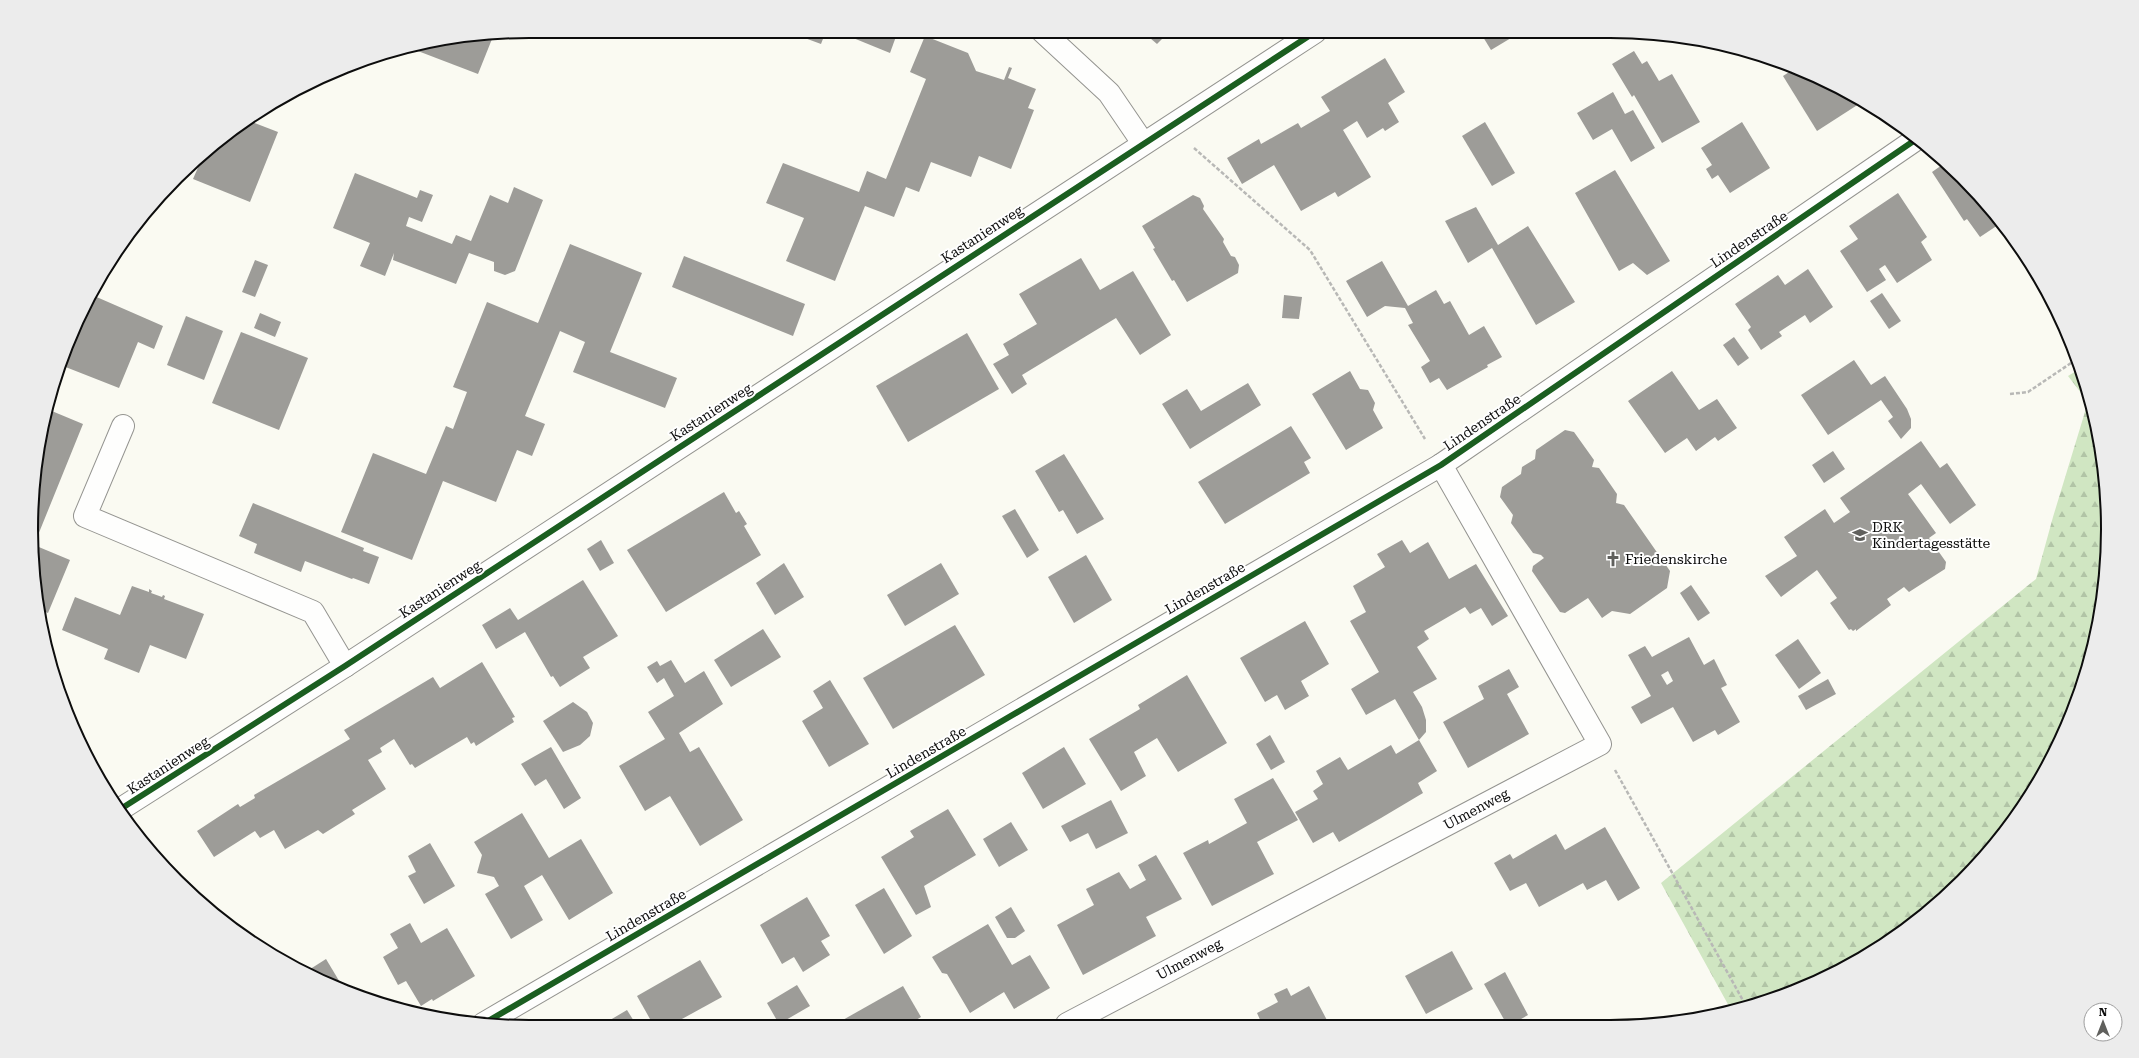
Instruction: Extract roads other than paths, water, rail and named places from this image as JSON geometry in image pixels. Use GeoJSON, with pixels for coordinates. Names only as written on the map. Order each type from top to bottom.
{"type":"FeatureCollection","features":[{"type":"Feature","properties":{"kind":"street"},"geometry":{"type":"LineString","coordinates":[[1049,38],[1109,93],[1143,143]]}},
{"type":"Feature","properties":{"kind":"street","name":"Kastanienweg"},"geometry":{"type":"LineString","coordinates":[[124,807],[345,666],[1306,38]]}},
{"type":"Feature","properties":{"kind":"street","name":"Lindenstraße"},"geometry":{"type":"LineString","coordinates":[[492,1019],[1441,465],[1912,142]]}},
{"type":"Feature","properties":{"kind":"street"},"geometry":{"type":"LineString","coordinates":[[123,426],[85,516],[313,612],[345,666]]}},
{"type":"Feature","properties":{"kind":"street","name":"Ulmenweg"},"geometry":{"type":"LineString","coordinates":[[1076,1020],[1600,744],[1441,465]]}},
{"type":"Feature","properties":{"kind":"place","name":"DRK Kindertagesstätte"},"geometry":{"type":"Point","coordinates":[1860,535]}},
{"type":"Feature","properties":{"kind":"place","name":"Friedenskirche"},"geometry":{"type":"Point","coordinates":[1613,559]}}]}
